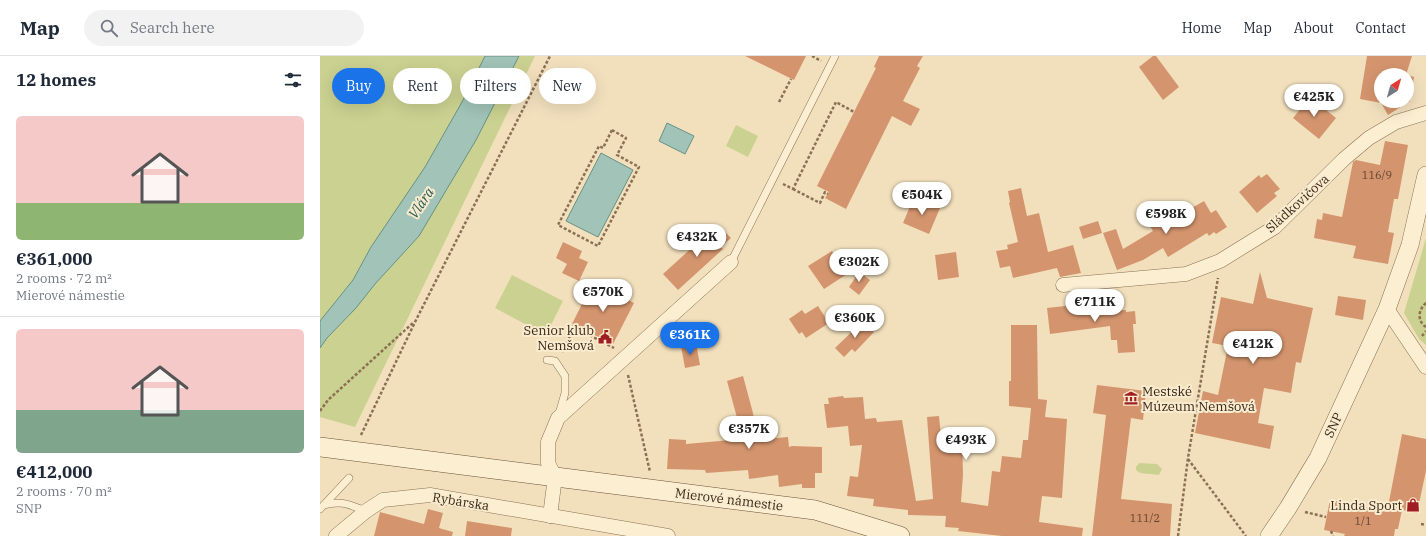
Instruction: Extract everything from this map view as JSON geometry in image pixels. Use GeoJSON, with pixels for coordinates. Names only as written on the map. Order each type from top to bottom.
{"type":"FeatureCollection","features":[{"type":"Feature","properties":{"kind":"main road","name":"Mierové námestie"},"geometry":{"type":"LineString","coordinates":[[320,447],[356,445],[555,477],[815,510],[900,536]]}},
{"type":"Feature","properties":{"kind":"street","name":"Sládkovičova"},"geometry":{"type":"LineString","coordinates":[[1063,285],[1186,274],[1220,261],[1275,227],[1344,159],[1369,138],[1396,122],[1426,112]]}},
{"type":"Feature","properties":{"kind":"street","name":"SNP"},"geometry":{"type":"LineString","coordinates":[[1269,536],[1318,458],[1387,309],[1410,245],[1426,175]]}},
{"type":"Feature","properties":{"kind":"street"},"geometry":{"type":"LineString","coordinates":[[668,536],[550,516],[555,477],[548,463],[548,442],[558,418],[731,262]]}},
{"type":"Feature","properties":{"kind":"street"},"geometry":{"type":"LineString","coordinates":[[1387,309],[1426,367]]}},
{"type":"Feature","properties":{"kind":"street","name":"Rybárska"},"geometry":{"type":"LineString","coordinates":[[336,536],[366,511],[383,500],[430,495],[550,516]]}},
{"type":"Feature","properties":{"kind":"lane"},"geometry":{"type":"LineString","coordinates":[[731,262],[835,56]]}},
{"type":"Feature","properties":{"kind":"lane"},"geometry":{"type":"LineString","coordinates":[[547,360],[555,361],[565,376],[565,393],[558,418]]}},
{"type":"Feature","properties":{"kind":"lane"},"geometry":{"type":"LineString","coordinates":[[322,507],[349,478]]}},
{"type":"Feature","properties":{"kind":"lane"},"geometry":{"type":"LineString","coordinates":[[322,507],[334,502],[345,502],[366,511]]}},
{"type":"Feature","properties":{"kind":"path"},"geometry":{"type":"LineString","coordinates":[[356,445],[416,320],[550,56]]}},
{"type":"Feature","properties":{"kind":"path"},"geometry":{"type":"LineString","coordinates":[[779,102],[791,79]]}},
{"type":"Feature","properties":{"kind":"path"},"geometry":{"type":"LineString","coordinates":[[793,189],[836,102],[854,112]]}},
{"type":"Feature","properties":{"kind":"path"},"geometry":{"type":"LineString","coordinates":[[612,130],[626,138],[617,155],[639,167],[598,246],[558,225],[599,146],[602,148],[612,130]]}},
{"type":"Feature","properties":{"kind":"path"},"geometry":{"type":"LineString","coordinates":[[774,179],[820,203],[825,192],[828,194]]}},
{"type":"Feature","properties":{"kind":"path"},"geometry":{"type":"LineString","coordinates":[[1178,536],[1188,458],[1220,261]]}},
{"type":"Feature","properties":{"kind":"path"},"geometry":{"type":"LineString","coordinates":[[1426,304],[1421,308],[1419,318],[1426,327]]}},
{"type":"Feature","properties":{"kind":"path"},"geometry":{"type":"LineString","coordinates":[[320,411],[328,400],[416,320]]}},
{"type":"Feature","properties":{"kind":"path"},"geometry":{"type":"LineString","coordinates":[[556,363],[573,327],[626,356],[651,478]]}},
{"type":"Feature","properties":{"kind":"path"},"geometry":{"type":"LineString","coordinates":[[1188,458],[1246,536]]}},
{"type":"Feature","properties":{"kind":"path"},"geometry":{"type":"LineString","coordinates":[[1304,512],[1326,517]]}},
{"type":"Feature","properties":{"kind":"path"},"geometry":{"type":"LineString","coordinates":[[1421,524],[1426,525]]}},
{"type":"Feature","properties":{"kind":"path"},"geometry":{"type":"LineString","coordinates":[[1331,532],[1333,536]]}},
{"type":"Feature","properties":{"kind":"green space"},"geometry":{"type":"Polygon","coordinates":[[[320,56],[535,56],[529,68],[460,68],[460,104],[512,104],[355,427],[320,417],[320,56]]]}},
{"type":"Feature","properties":{"kind":"green space"},"geometry":{"type":"Polygon","coordinates":[[[736,125],[758,136],[748,157],[726,146],[736,125]]]}},
{"type":"Feature","properties":{"kind":"green space"},"geometry":{"type":"Polygon","coordinates":[[[1426,238],[1426,345],[1419,339],[1404,313],[1426,238]]]}},
{"type":"Feature","properties":{"kind":"green space"},"geometry":{"type":"Polygon","coordinates":[[[512,275],[563,301],[546,335],[495,308],[512,275]]]}},
{"type":"Feature","properties":{"kind":"green space"},"geometry":{"type":"Polygon","coordinates":[[[1139,463],[1157,464],[1162,469],[1159,475],[1140,473],[1136,470],[1139,463]]]}},
{"type":"Feature","properties":{"kind":"water"},"geometry":{"type":"Polygon","coordinates":[[[485,56],[519,56],[513,68],[479,68],[485,56]]]}},
{"type":"Feature","properties":{"kind":"water","name":"Vlára"},"geometry":{"type":"Polygon","coordinates":[[[461,104],[494,104],[476,140],[419,236],[375,284],[356,308],[327,338],[320,348],[320,321],[353,280],[371,247],[425,167],[461,104]]]}},
{"type":"Feature","properties":{"kind":"water"},"geometry":{"type":"Polygon","coordinates":[[[667,123],[694,136],[685,154],[659,141],[667,123]]]}},
{"type":"Feature","properties":{"kind":"water"},"geometry":{"type":"Polygon","coordinates":[[[601,153],[633,170],[598,237],[566,221],[601,153]]]}},
{"type":"Feature","properties":{"kind":"building"},"geometry":{"type":"Polygon","coordinates":[[[745,56],[806,56],[794,80],[745,56]]]}},
{"type":"Feature","properties":{"kind":"building"},"geometry":{"type":"Polygon","coordinates":[[[879,56],[923,56],[917,66],[920,68],[903,101],[920,109],[911,126],[892,116],[846,209],[825,198],[829,192],[817,186],[876,68],[874,67],[879,56]]]}},
{"type":"Feature","properties":{"kind":"building"},"geometry":{"type":"Polygon","coordinates":[[[1153,56],[1156,56],[1179,87],[1163,100],[1139,67],[1153,56]]]}},
{"type":"Feature","properties":{"kind":"building"},"geometry":{"type":"Polygon","coordinates":[[[1367,56],[1412,56],[1408,68],[1374,68],[1374,102],[1360,99],[1367,56]]]}},
{"type":"Feature","properties":{"kind":"building"},"geometry":{"type":"Polygon","coordinates":[[[1310,97],[1336,118],[1319,139],[1293,118],[1310,97]]]}},
{"type":"Feature","properties":{"kind":"building"},"geometry":{"type":"Polygon","coordinates":[[[1384,108],[1399,108],[1388,115],[1384,108]]]}},
{"type":"Feature","properties":{"kind":"building"},"geometry":{"type":"Polygon","coordinates":[[[1385,141],[1408,145],[1398,199],[1394,199],[1388,232],[1394,233],[1388,264],[1353,258],[1356,246],[1314,238],[1317,219],[1322,220],[1323,213],[1342,217],[1353,162],[1356,160],[1380,165],[1385,141]]]}},
{"type":"Feature","properties":{"kind":"building"},"geometry":{"type":"Polygon","coordinates":[[[1267,174],[1280,189],[1274,193],[1277,196],[1257,213],[1239,192],[1259,175],[1261,178],[1267,174]]]}},
{"type":"Feature","properties":{"kind":"building"},"geometry":{"type":"Polygon","coordinates":[[[1021,188],[1027,216],[1039,213],[1048,252],[1073,245],[1081,273],[1060,277],[1057,268],[1013,278],[1010,266],[1000,268],[996,251],[1008,249],[1007,245],[1018,242],[1009,203],[1008,191],[1021,188]]]}},
{"type":"Feature","properties":{"kind":"building"},"geometry":{"type":"Polygon","coordinates":[[[914,197],[940,208],[929,234],[903,223],[914,197]]]}},
{"type":"Feature","properties":{"kind":"building"},"geometry":{"type":"Polygon","coordinates":[[[1204,201],[1211,213],[1216,210],[1227,227],[1216,234],[1214,232],[1209,236],[1207,233],[1168,257],[1163,248],[1143,260],[1117,270],[1103,233],[1116,229],[1123,249],[1153,231],[1143,215],[1155,208],[1164,224],[1204,201]]]}},
{"type":"Feature","properties":{"kind":"building"},"geometry":{"type":"Polygon","coordinates":[[[1098,221],[1102,233],[1083,239],[1079,227],[1098,221]]]}},
{"type":"Feature","properties":{"kind":"building"},"geometry":{"type":"Polygon","coordinates":[[[719,226],[731,238],[721,247],[723,249],[678,290],[663,274],[708,233],[710,234],[719,226]]]}},
{"type":"Feature","properties":{"kind":"building"},"geometry":{"type":"Polygon","coordinates":[[[563,242],[582,251],[579,258],[588,262],[579,281],[562,273],[567,264],[556,258],[563,242]]]}},
{"type":"Feature","properties":{"kind":"building"},"geometry":{"type":"Polygon","coordinates":[[[832,251],[847,274],[824,289],[808,266],[832,251]]]}},
{"type":"Feature","properties":{"kind":"building"},"geometry":{"type":"Polygon","coordinates":[[[956,252],[959,277],[938,280],[935,255],[956,252]]]}},
{"type":"Feature","properties":{"kind":"building"},"geometry":{"type":"Polygon","coordinates":[[[859,272],[870,280],[859,295],[849,287],[859,272]]]}},
{"type":"Feature","properties":{"kind":"building"},"geometry":{"type":"Polygon","coordinates":[[[1260,272],[1267,298],[1313,308],[1301,363],[1296,362],[1291,393],[1264,388],[1258,423],[1274,426],[1270,449],[1195,433],[1203,391],[1218,395],[1228,346],[1212,343],[1221,297],[1253,304],[1260,272]]]}},
{"type":"Feature","properties":{"kind":"building"},"geometry":{"type":"Polygon","coordinates":[[[593,282],[634,303],[613,344],[572,324],[593,282]]]}},
{"type":"Feature","properties":{"kind":"building"},"geometry":{"type":"Polygon","coordinates":[[[1338,296],[1366,300],[1363,320],[1335,315],[1338,296]]]}},
{"type":"Feature","properties":{"kind":"building"},"geometry":{"type":"Polygon","coordinates":[[[1074,305],[1075,309],[1097,307],[1098,312],[1126,310],[1126,312],[1135,311],[1136,324],[1133,324],[1135,352],[1118,353],[1117,340],[1111,340],[1110,326],[1050,334],[1047,308],[1074,305]]]}},
{"type":"Feature","properties":{"kind":"building"},"geometry":{"type":"Polygon","coordinates":[[[818,306],[829,323],[806,338],[802,332],[799,334],[789,319],[802,310],[805,314],[818,306]]]}},
{"type":"Feature","properties":{"kind":"building"},"geometry":{"type":"Polygon","coordinates":[[[863,321],[874,332],[855,352],[852,349],[844,357],[835,348],[863,321]]]}},
{"type":"Feature","properties":{"kind":"building"},"geometry":{"type":"Polygon","coordinates":[[[1011,325],[1037,325],[1038,399],[1047,400],[1045,417],[1067,419],[1062,498],[1042,496],[1039,522],[1083,528],[1082,536],[1002,536],[958,531],[959,528],[945,527],[946,516],[908,515],[908,510],[873,506],[874,499],[847,496],[850,476],[858,477],[862,445],[850,446],[848,426],[827,428],[824,404],[829,404],[828,398],[843,396],[844,398],[863,397],[865,419],[876,418],[877,422],[902,420],[916,501],[933,499],[927,417],[939,416],[941,436],[962,435],[963,475],[961,502],[988,506],[992,471],[1000,472],[1002,456],[1021,458],[1023,440],[1028,440],[1031,408],[1009,406],[1009,381],[1011,381],[1011,325]]]}},
{"type":"Feature","properties":{"kind":"building"},"geometry":{"type":"Polygon","coordinates":[[[696,343],[700,365],[685,368],[681,346],[696,343]]]}},
{"type":"Feature","properties":{"kind":"building"},"geometry":{"type":"Polygon","coordinates":[[[743,376],[753,413],[757,440],[788,437],[789,447],[822,447],[822,473],[815,473],[815,488],[802,488],[802,484],[779,487],[778,475],[749,479],[748,470],[706,473],[705,470],[667,469],[669,439],[686,440],[686,444],[731,440],[729,426],[739,425],[727,381],[743,376]]]}},
{"type":"Feature","properties":{"kind":"building"},"geometry":{"type":"Polygon","coordinates":[[[1097,385],[1146,391],[1143,420],[1131,418],[1121,499],[1172,504],[1170,536],[1092,536],[1106,415],[1093,413],[1097,385]]]}},
{"type":"Feature","properties":{"kind":"building"},"geometry":{"type":"Polygon","coordinates":[[[1402,434],[1426,439],[1426,471],[1417,513],[1402,510],[1398,529],[1395,529],[1394,536],[1344,536],[1345,534],[1324,530],[1330,500],[1387,512],[1402,434]]]}},
{"type":"Feature","properties":{"kind":"building"},"geometry":{"type":"Polygon","coordinates":[[[428,509],[443,513],[439,528],[453,532],[452,536],[374,536],[380,512],[424,524],[428,509]]]}},
{"type":"Feature","properties":{"kind":"building"},"geometry":{"type":"Polygon","coordinates":[[[467,521],[512,528],[511,536],[465,536],[467,521]]]}},
{"type":"Feature","properties":{"kind":"place","name":"Senior klub Nemšová"},"geometry":{"type":"Point","coordinates":[605,337]}},
{"type":"Feature","properties":{"kind":"place","name":"Mestské Múzeum Nemšová"},"geometry":{"type":"Point","coordinates":[1131,398]}},
{"type":"Feature","properties":{"kind":"place","name":"Linda Sport"},"geometry":{"type":"Point","coordinates":[1413,505]}}]}
